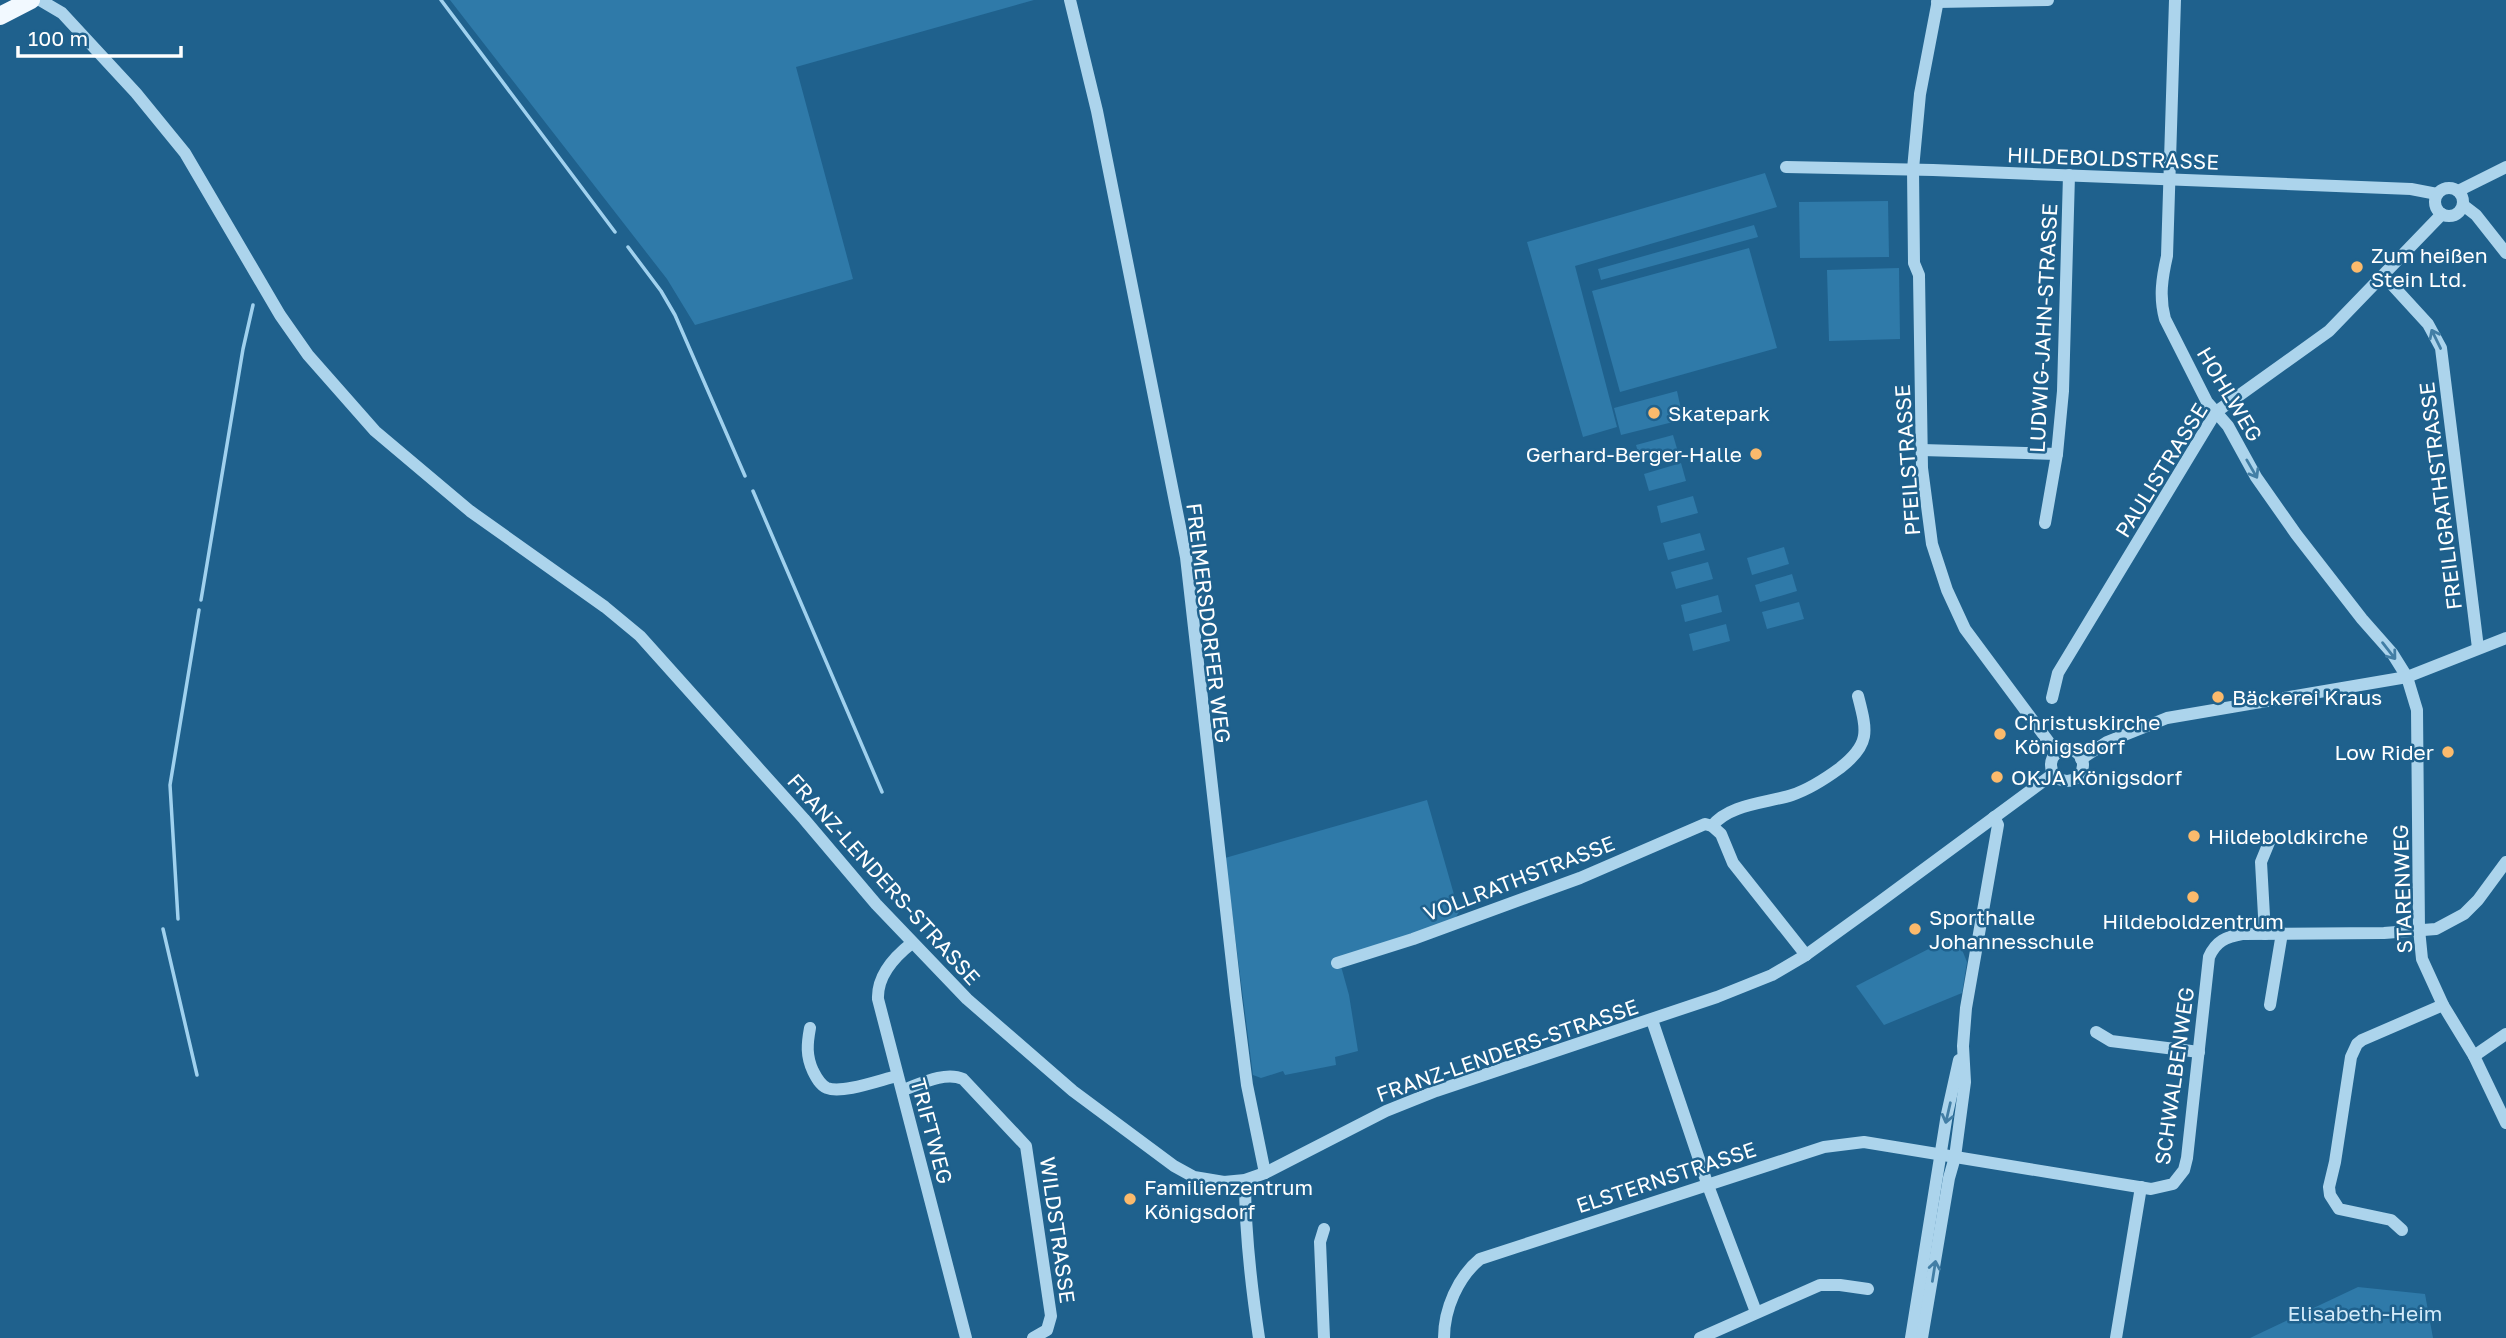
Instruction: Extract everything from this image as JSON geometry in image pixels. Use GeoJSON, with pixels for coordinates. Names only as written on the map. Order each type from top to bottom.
{"type":"FeatureCollection","features":[{"type":"Feature","properties":{"kind":"main road"},"geometry":{"type":"LineString","coordinates":[[0,8],[1,0]]}},
{"type":"Feature","properties":{"kind":"main road"},"geometry":{"type":"LineString","coordinates":[[0,16],[31,0]]}},
{"type":"Feature","properties":{"kind":"street","name":"FRANZ-LENDERS-STRASSE"},"geometry":{"type":"LineString","coordinates":[[40,0],[62,13],[136,93],[185,153],[280,315],[308,355],[375,431],[470,511],[605,607],[640,636],[912,943],[967,999],[1014,1042],[1134,1138],[1194,1177],[1224,1182],[1245,1180],[1265,1173],[1386,1111],[1436,1091],[1652,1020],[1772,975],[1805,955],[2053,774]]}},
{"type":"Feature","properties":{"kind":"street","name":"FREIMERSDORFER WEG"},"geometry":{"type":"LineString","coordinates":[[1070,0],[1097,111],[1186,556],[1236,998],[1248,1085],[1265,1173]]}},
{"type":"Feature","properties":{"kind":"street"},"geometry":{"type":"LineString","coordinates":[[1937,1],[2048,0]]}},
{"type":"Feature","properties":{"kind":"street","name":"HOHLWEG"},"geometry":{"type":"LineString","coordinates":[[2175,0],[2167,256],[2161,284],[2161,305],[2165,319],[2207,402],[2228,426],[2256,477],[2296,534],[2392,653],[2407,677]]}},
{"type":"Feature","properties":{"kind":"street","name":"PFEILSTRASSE"},"geometry":{"type":"LineString","coordinates":[[1937,1],[1920,94],[1913,169],[1914,263],[1919,275],[1925,505],[1932,544],[1954,608],[1972,640],[2057,753]]}},
{"type":"Feature","properties":{"kind":"street","name":"HILDEBOLDSTRASSE"},"geometry":{"type":"LineString","coordinates":[[1786,167],[1913,169],[2410,189],[2437,194]]}},
{"type":"Feature","properties":{"kind":"street"},"geometry":{"type":"LineString","coordinates":[[2458,191],[2506,167]]}},
{"type":"Feature","properties":{"kind":"street","name":"LUDWIG-JAHN-STRASSE"},"geometry":{"type":"LineString","coordinates":[[2045,523],[2057,454],[2064,376],[2069,175]]}},
{"type":"Feature","properties":{"kind":"street"},"geometry":{"type":"LineString","coordinates":[[2442,214],[2436,208],[2437,194],[2445,188],[2458,191],[2463,197],[2463,205],[2476,215],[2506,253]]}},
{"type":"Feature","properties":{"kind":"street","name":"PAULISTRASSE"},"geometry":{"type":"LineString","coordinates":[[2052,698],[2058,673],[2216,412],[2329,331],[2442,214],[2455,215],[2463,205]]}},
{"type":"Feature","properties":{"kind":"street","name":"FREILIGRATHSTRASSE"},"geometry":{"type":"LineString","coordinates":[[2384,276],[2428,324],[2441,348],[2478,648]]}},
{"type":"Feature","properties":{"kind":"street"},"geometry":{"type":"LineString","coordinates":[[1922,450],[2057,454]]}},
{"type":"Feature","properties":{"kind":"street"},"geometry":{"type":"LineString","coordinates":[[2081,759],[2107,742],[2167,718],[2407,677],[2506,638]]}},
{"type":"Feature","properties":{"kind":"street","name":"STARENWEG"},"geometry":{"type":"LineString","coordinates":[[2407,677],[2417,710],[2419,929],[2423,959],[2443,1005],[2474,1056],[2506,1123]]}},
{"type":"Feature","properties":{"kind":"street","name":"VOLLRATHSTRASSE"},"geometry":{"type":"LineString","coordinates":[[1337,963],[1413,939],[1570,882],[1698,826],[1712,825],[1723,814],[1794,795],[1818,784],[1850,760],[1863,744],[1865,722],[1858,696]]}},
{"type":"Feature","properties":{"kind":"street"},"geometry":{"type":"LineString","coordinates":[[2071,750],[2081,759],[2082,769],[2072,780],[2062,780],[2053,774],[2052,760],[2057,753],[2071,750]]}},
{"type":"Feature","properties":{"kind":"street"},"geometry":{"type":"LineString","coordinates":[[1922,1338],[1949,1178],[1955,1157],[1965,1082],[1963,1046],[1966,1008],[1998,825],[1994,817]]}},
{"type":"Feature","properties":{"kind":"street"},"geometry":{"type":"LineString","coordinates":[[1712,825],[1721,834],[1733,863],[1805,955]]}},
{"type":"Feature","properties":{"kind":"street"},"geometry":{"type":"LineString","coordinates":[[2265,934],[2261,862],[2270,840]]}},
{"type":"Feature","properties":{"kind":"street","name":"SCHWALBENWEG"},"geometry":{"type":"LineString","coordinates":[[1955,1157],[2151,1189],[2166,1187],[2179,1179],[2183,1170],[2191,1129],[2209,957],[2214,947],[2229,936],[2384,933],[2436,929],[2464,914],[2506,862]]}},
{"type":"Feature","properties":{"kind":"street"},"geometry":{"type":"LineString","coordinates":[[2270,1005],[2282,933]]}},
{"type":"Feature","properties":{"kind":"street","name":"TRIFTWEG"},"geometry":{"type":"LineString","coordinates":[[912,943],[892,962],[883,976],[877,989],[878,999],[966,1338]]}},
{"type":"Feature","properties":{"kind":"street"},"geometry":{"type":"LineString","coordinates":[[2402,1230],[2392,1220],[2339,1209],[2330,1195],[2329,1187],[2351,1058],[2362,1040],[2443,1005]]}},
{"type":"Feature","properties":{"kind":"street"},"geometry":{"type":"LineString","coordinates":[[1652,1020],[1707,1184],[1756,1312]]}},
{"type":"Feature","properties":{"kind":"street"},"geometry":{"type":"LineString","coordinates":[[810,1028],[806,1048],[809,1063],[816,1079],[826,1088],[841,1089],[897,1076]]}},
{"type":"Feature","properties":{"kind":"street"},"geometry":{"type":"LineString","coordinates":[[2096,1032],[2111,1041],[2199,1052]]}},
{"type":"Feature","properties":{"kind":"street"},"geometry":{"type":"LineString","coordinates":[[2474,1056],[2506,1034]]}},
{"type":"Feature","properties":{"kind":"street"},"geometry":{"type":"LineString","coordinates":[[1911,1338],[1947,1114],[1963,1046]]}},
{"type":"Feature","properties":{"kind":"street","name":"WILDSTRASSE"},"geometry":{"type":"LineString","coordinates":[[903,1090],[944,1077],[957,1076],[963,1079],[1026,1146],[1051,1316],[1047,1330],[1033,1338]]}},
{"type":"Feature","properties":{"kind":"street","name":"ELSTERNSTRASSE"},"geometry":{"type":"LineString","coordinates":[[1444,1338],[1448,1312],[1459,1285],[1470,1267],[1480,1259],[1707,1184],[1833,1146],[1864,1142],[1955,1157]]}},
{"type":"Feature","properties":{"kind":"street"},"geometry":{"type":"LineString","coordinates":[[1245,1180],[1245,1223],[1259,1338]]}},
{"type":"Feature","properties":{"kind":"street"},"geometry":{"type":"LineString","coordinates":[[2116,1338],[2141,1187]]}},
{"type":"Feature","properties":{"kind":"street"},"geometry":{"type":"LineString","coordinates":[[1324,1229],[1320,1242],[1324,1338]]}},
{"type":"Feature","properties":{"kind":"street"},"geometry":{"type":"LineString","coordinates":[[1700,1338],[1820,1285],[1868,1289]]}},
{"type":"Feature","properties":{"kind":"green space"},"geometry":{"type":"Polygon","coordinates":[[[450,0],[1034,0],[796,67],[853,279],[695,325],[667,279],[450,0]]]}},
{"type":"Feature","properties":{"kind":"green space"},"geometry":{"type":"Polygon","coordinates":[[[1765,173],[1777,207],[1575,266],[1617,427],[1583,437],[1527,242],[1765,173]]]}},
{"type":"Feature","properties":{"kind":"green space"},"geometry":{"type":"Polygon","coordinates":[[[1888,201],[1889,257],[1800,258],[1799,202],[1888,201]]]}},
{"type":"Feature","properties":{"kind":"green space"},"geometry":{"type":"Polygon","coordinates":[[[1754,225],[1758,237],[1601,280],[1598,269],[1754,225]]]}},
{"type":"Feature","properties":{"kind":"green space"},"geometry":{"type":"Polygon","coordinates":[[[1749,248],[1777,348],[1620,392],[1592,291],[1749,248]]]}},
{"type":"Feature","properties":{"kind":"green space"},"geometry":{"type":"Polygon","coordinates":[[[1899,268],[1900,339],[1829,341],[1827,270],[1899,268]]]}},
{"type":"Feature","properties":{"kind":"green space","name":"Skatepark"},"geometry":{"type":"Polygon","coordinates":[[[1677,391],[1681,409],[1691,408],[1693,417],[1621,435],[1614,408],[1677,391]]]}},
{"type":"Feature","properties":{"kind":"green space"},"geometry":{"type":"Polygon","coordinates":[[[1673,435],[1678,452],[1641,462],[1636,445],[1673,435]]]}},
{"type":"Feature","properties":{"kind":"green space"},"geometry":{"type":"Polygon","coordinates":[[[1681,463],[1686,481],[1649,491],[1644,474],[1681,463]]]}},
{"type":"Feature","properties":{"kind":"green space"},"geometry":{"type":"Polygon","coordinates":[[[1693,496],[1698,513],[1661,523],[1657,506],[1693,496]]]}},
{"type":"Feature","properties":{"kind":"green space"},"geometry":{"type":"Polygon","coordinates":[[[1700,533],[1705,550],[1668,560],[1663,543],[1700,533]]]}},
{"type":"Feature","properties":{"kind":"green space"},"geometry":{"type":"Polygon","coordinates":[[[1784,547],[1789,564],[1752,575],[1747,558],[1784,547]]]}},
{"type":"Feature","properties":{"kind":"green space"},"geometry":{"type":"Polygon","coordinates":[[[1708,562],[1713,579],[1676,589],[1671,572],[1708,562]]]}},
{"type":"Feature","properties":{"kind":"green space"},"geometry":{"type":"Polygon","coordinates":[[[1792,574],[1797,591],[1760,602],[1755,585],[1792,574]]]}},
{"type":"Feature","properties":{"kind":"green space"},"geometry":{"type":"Polygon","coordinates":[[[1718,595],[1722,612],[1685,622],[1681,605],[1718,595]]]}},
{"type":"Feature","properties":{"kind":"green space"},"geometry":{"type":"Polygon","coordinates":[[[1799,602],[1804,619],[1767,629],[1762,612],[1799,602]]]}},
{"type":"Feature","properties":{"kind":"green space"},"geometry":{"type":"Polygon","coordinates":[[[1726,624],[1730,641],[1693,651],[1689,634],[1726,624]]]}},
{"type":"Feature","properties":{"kind":"green space"},"geometry":{"type":"Polygon","coordinates":[[[1427,800],[1459,912],[1454,920],[1339,959],[1349,995],[1358,1051],[1335,1057],[1336,1065],[1285,1075],[1283,1071],[1261,1078],[1253,1075],[1225,858],[1427,800]]]}},
{"type":"Feature","properties":{"kind":"green space"},"geometry":{"type":"Polygon","coordinates":[[[1956,935],[1967,962],[1962,993],[1884,1025],[1856,986],[1956,935]]]}},
{"type":"Feature","properties":{"kind":"green space","name":"Elisabeth-Heim"},"geometry":{"type":"Polygon","coordinates":[[[2358,1287],[2425,1294],[2433,1338],[2250,1338],[2358,1287]]]}},
{"type":"Feature","properties":{"kind":"waterway"},"geometry":{"type":"LineString","coordinates":[[441,0],[615,232]]}},
{"type":"Feature","properties":{"kind":"waterway"},"geometry":{"type":"LineString","coordinates":[[628,247],[661,291],[675,315],[745,476]]}},
{"type":"Feature","properties":{"kind":"waterway"},"geometry":{"type":"LineString","coordinates":[[201,600],[243,349],[253,305]]}},
{"type":"Feature","properties":{"kind":"waterway"},"geometry":{"type":"LineString","coordinates":[[753,491],[882,792]]}},
{"type":"Feature","properties":{"kind":"waterway"},"geometry":{"type":"LineString","coordinates":[[178,919],[170,785],[199,610]]}},
{"type":"Feature","properties":{"kind":"waterway"},"geometry":{"type":"LineString","coordinates":[[163,929],[197,1075]]}},
{"type":"Feature","properties":{"kind":"place","name":"Zum heißen Stein Ltd."},"geometry":{"type":"Point","coordinates":[2357,267]}},
{"type":"Feature","properties":{"kind":"place","name":"Skatepark"},"geometry":{"type":"Point","coordinates":[1654,413]}},
{"type":"Feature","properties":{"kind":"place","name":"Gerhard-Berger-Halle"},"geometry":{"type":"Point","coordinates":[1756,454]}},
{"type":"Feature","properties":{"kind":"place","name":"Bäckerei Kraus"},"geometry":{"type":"Point","coordinates":[2218,697]}},
{"type":"Feature","properties":{"kind":"place","name":"Christuskirche Königsdorf"},"geometry":{"type":"Point","coordinates":[2000,734]}},
{"type":"Feature","properties":{"kind":"place","name":"Low Rider"},"geometry":{"type":"Point","coordinates":[2448,752]}},
{"type":"Feature","properties":{"kind":"place","name":"OKJA Königsdorf"},"geometry":{"type":"Point","coordinates":[1997,777]}},
{"type":"Feature","properties":{"kind":"place","name":"Hildeboldkirche"},"geometry":{"type":"Point","coordinates":[2194,836]}},
{"type":"Feature","properties":{"kind":"place","name":"Hildeboldzentrum"},"geometry":{"type":"Point","coordinates":[2193,897]}},
{"type":"Feature","properties":{"kind":"place","name":"Sporthalle Johannesschule"},"geometry":{"type":"Point","coordinates":[1915,929]}},
{"type":"Feature","properties":{"kind":"place","name":"Familienzentrum Königsdorf"},"geometry":{"type":"Point","coordinates":[1130,1199]}}]}
